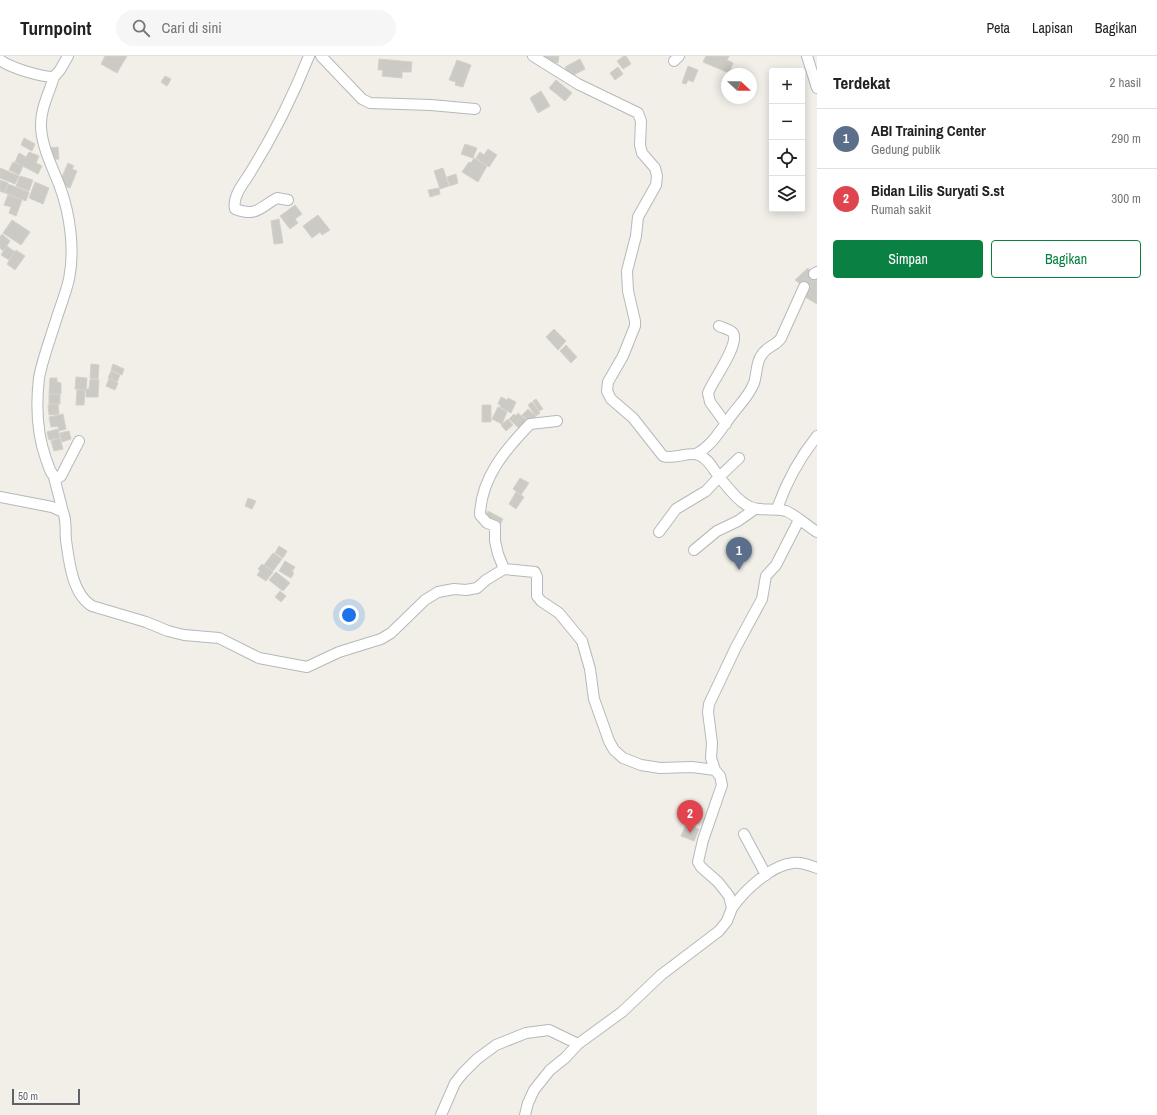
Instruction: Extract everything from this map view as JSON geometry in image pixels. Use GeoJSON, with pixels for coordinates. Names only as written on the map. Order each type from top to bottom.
{"type":"FeatureCollection","features":[{"type":"Feature","properties":{"kind":"street"},"geometry":{"type":"LineString","coordinates":[[68,56],[54,77],[44,108],[41,127],[48,156],[60,187],[69,217],[71,231],[71,264],[69,280],[47,347],[39,378],[38,412],[42,447],[51,474],[54,477],[65,517],[66,540],[73,578],[76,586],[88,604],[146,622],[168,631],[219,638],[259,658],[307,667],[339,652],[381,639],[391,633],[407,616],[432,594],[454,589],[466,590],[478,588],[486,580],[504,569],[535,572],[537,576],[537,596],[541,601],[550,606],[565,619],[582,641],[592,680],[594,700],[614,750],[623,758],[641,765],[665,769],[692,768],[715,770]]}},
{"type":"Feature","properties":{"kind":"street"},"geometry":{"type":"LineString","coordinates":[[288,200],[277,198],[256,212],[249,213],[235,208],[234,203],[238,192],[259,158],[288,103],[309,56]]}},
{"type":"Feature","properties":{"kind":"street"},"geometry":{"type":"LineString","coordinates":[[321,56],[362,99],[370,103],[431,105],[475,109]]}},
{"type":"Feature","properties":{"kind":"street"},"geometry":{"type":"LineString","coordinates":[[533,56],[578,84],[596,94],[634,110],[640,116],[642,127],[640,145],[642,153],[655,168],[658,176],[656,185],[638,217],[636,236],[627,271],[628,291],[635,321],[634,326],[623,356],[608,382],[607,391],[611,399],[633,418],[663,456],[696,454],[705,448],[719,434],[749,392],[754,382],[762,353],[779,342],[804,287]]}},
{"type":"Feature","properties":{"kind":"street"},"geometry":{"type":"LineString","coordinates":[[807,56],[817,88]]}},
{"type":"Feature","properties":{"kind":"street"},"geometry":{"type":"LineString","coordinates":[[0,60],[16,68],[54,77]]}},
{"type":"Feature","properties":{"kind":"street"},"geometry":{"type":"LineString","coordinates":[[719,326],[731,332],[734,336],[734,340],[732,348],[708,393],[710,402],[726,424]]}},
{"type":"Feature","properties":{"kind":"street"},"geometry":{"type":"LineString","coordinates":[[504,569],[495,541],[495,526],[487,523],[480,515],[481,504],[490,474],[498,461],[530,424],[557,421]]}},
{"type":"Feature","properties":{"kind":"street"},"geometry":{"type":"LineString","coordinates":[[780,510],[778,506],[787,485],[806,451],[817,436]]}},
{"type":"Feature","properties":{"kind":"street"},"geometry":{"type":"LineString","coordinates":[[54,477],[58,478],[61,476],[79,441]]}},
{"type":"Feature","properties":{"kind":"street"},"geometry":{"type":"LineString","coordinates":[[696,454],[705,458],[740,500],[748,506],[755,509],[780,510],[791,514],[817,532]]}},
{"type":"Feature","properties":{"kind":"street"},"geometry":{"type":"LineString","coordinates":[[659,532],[676,509],[706,491],[719,476],[739,458]]}},
{"type":"Feature","properties":{"kind":"street"},"geometry":{"type":"LineString","coordinates":[[0,497],[52,508],[63,512]]}},
{"type":"Feature","properties":{"kind":"street"},"geometry":{"type":"LineString","coordinates":[[694,550],[717,531],[738,521],[755,509]]}},
{"type":"Feature","properties":{"kind":"street"},"geometry":{"type":"LineString","coordinates":[[732,908],[731,900],[726,892],[714,878],[701,868],[698,862],[703,840],[722,788],[721,779],[710,758],[712,743],[708,712],[709,704],[736,647],[762,599],[766,576],[776,565],[799,520]]}},
{"type":"Feature","properties":{"kind":"street"},"geometry":{"type":"LineString","coordinates":[[744,834],[766,875]]}},
{"type":"Feature","properties":{"kind":"street"},"geometry":{"type":"LineString","coordinates":[[525,1115],[530,1097],[545,1075],[565,1058],[578,1044],[622,1012],[661,975],[719,932],[727,921],[732,908],[739,898],[766,875],[776,868],[792,863],[800,863],[817,868]]}},
{"type":"Feature","properties":{"kind":"street"},"geometry":{"type":"LineString","coordinates":[[441,1115],[455,1083],[477,1059],[496,1045],[526,1033],[549,1030],[578,1044]]}},
{"type":"Feature","properties":{"kind":"building"},"geometry":{"type":"Polygon","coordinates":[[[105,56],[127,56],[117,73],[101,64],[105,56]]]}},
{"type":"Feature","properties":{"kind":"building"},"geometry":{"type":"Polygon","coordinates":[[[544,56],[559,56],[558,63],[544,62],[544,56]]]}},
{"type":"Feature","properties":{"kind":"building"},"geometry":{"type":"Polygon","coordinates":[[[626,56],[631,64],[623,69],[617,61],[626,56]]]}},
{"type":"Feature","properties":{"kind":"building"},"geometry":{"type":"Polygon","coordinates":[[[706,56],[729,56],[727,60],[733,63],[731,68],[721,68],[721,70],[703,62],[706,56]]]}},
{"type":"Feature","properties":{"kind":"building"},"geometry":{"type":"Polygon","coordinates":[[[379,59],[412,62],[411,72],[402,72],[402,78],[382,76],[383,70],[378,70],[379,59]]]}},
{"type":"Feature","properties":{"kind":"building"},"geometry":{"type":"Polygon","coordinates":[[[580,59],[585,69],[570,77],[565,67],[580,59]]]}},
{"type":"Feature","properties":{"kind":"building"},"geometry":{"type":"Polygon","coordinates":[[[457,60],[471,65],[463,87],[455,85],[456,82],[449,80],[457,60]]]}},
{"type":"Feature","properties":{"kind":"building"},"geometry":{"type":"Polygon","coordinates":[[[688,66],[698,70],[693,82],[688,80],[686,84],[682,83],[688,66]]]}},
{"type":"Feature","properties":{"kind":"building"},"geometry":{"type":"Polygon","coordinates":[[[618,67],[623,74],[615,80],[610,73],[618,67]]]}},
{"type":"Feature","properties":{"kind":"building"},"geometry":{"type":"Polygon","coordinates":[[[165,76],[171,79],[167,86],[161,82],[165,76]]]}},
{"type":"Feature","properties":{"kind":"building"},"geometry":{"type":"Polygon","coordinates":[[[556,80],[572,93],[565,101],[549,88],[556,80]]]}},
{"type":"Feature","properties":{"kind":"building"},"geometry":{"type":"Polygon","coordinates":[[[541,91],[550,106],[538,113],[530,98],[541,91]]]}},
{"type":"Feature","properties":{"kind":"building"},"geometry":{"type":"Polygon","coordinates":[[[24,138],[35,144],[32,151],[21,145],[24,138]]]}},
{"type":"Feature","properties":{"kind":"building"},"geometry":{"type":"Polygon","coordinates":[[[465,144],[477,148],[473,158],[461,154],[465,144]]]}},
{"type":"Feature","properties":{"kind":"building"},"geometry":{"type":"Polygon","coordinates":[[[58,147],[59,159],[50,160],[49,148],[58,147]]]}},
{"type":"Feature","properties":{"kind":"building"},"geometry":{"type":"Polygon","coordinates":[[[488,149],[497,155],[489,167],[476,158],[480,152],[484,155],[488,149]]]}},
{"type":"Feature","properties":{"kind":"building"},"geometry":{"type":"Polygon","coordinates":[[[29,152],[39,156],[36,163],[42,166],[38,174],[15,162],[19,153],[26,157],[29,152]]]}},
{"type":"Feature","properties":{"kind":"building"},"geometry":{"type":"Polygon","coordinates":[[[474,158],[487,166],[478,182],[462,172],[474,158]]]}},
{"type":"Feature","properties":{"kind":"building"},"geometry":{"type":"Polygon","coordinates":[[[13,162],[23,166],[19,175],[9,170],[13,162]]]}},
{"type":"Feature","properties":{"kind":"building"},"geometry":{"type":"Polygon","coordinates":[[[68,163],[74,166],[72,169],[77,171],[70,188],[59,184],[68,163]]]}},
{"type":"Feature","properties":{"kind":"building"},"geometry":{"type":"Polygon","coordinates":[[[0,168],[19,176],[15,184],[0,178],[0,168]]]}},
{"type":"Feature","properties":{"kind":"building"},"geometry":{"type":"Polygon","coordinates":[[[443,168],[449,186],[440,189],[434,171],[443,168]]]}},
{"type":"Feature","properties":{"kind":"building"},"geometry":{"type":"Polygon","coordinates":[[[456,174],[458,183],[450,186],[447,177],[456,174]]]}},
{"type":"Feature","properties":{"kind":"building"},"geometry":{"type":"Polygon","coordinates":[[[20,176],[33,180],[29,191],[16,186],[20,176]]]}},
{"type":"Feature","properties":{"kind":"building"},"geometry":{"type":"Polygon","coordinates":[[[0,180],[8,183],[4,193],[0,191],[0,180]]]}},
{"type":"Feature","properties":{"kind":"building"},"geometry":{"type":"Polygon","coordinates":[[[35,182],[49,188],[43,204],[29,198],[35,182]]]}},
{"type":"Feature","properties":{"kind":"building"},"geometry":{"type":"Polygon","coordinates":[[[8,184],[29,192],[26,201],[5,193],[8,184]]]}},
{"type":"Feature","properties":{"kind":"building"},"geometry":{"type":"Polygon","coordinates":[[[439,188],[440,194],[430,197],[428,190],[439,188]]]}},
{"type":"Feature","properties":{"kind":"building"},"geometry":{"type":"Polygon","coordinates":[[[8,195],[22,200],[16,216],[9,213],[11,207],[4,205],[8,195]]]}},
{"type":"Feature","properties":{"kind":"building"},"geometry":{"type":"Polygon","coordinates":[[[295,205],[302,214],[295,219],[298,223],[290,229],[280,216],[295,205]]]}},
{"type":"Feature","properties":{"kind":"building"},"geometry":{"type":"Polygon","coordinates":[[[318,215],[330,230],[322,235],[320,232],[312,238],[303,226],[318,215]]]}},
{"type":"Feature","properties":{"kind":"building"},"geometry":{"type":"Polygon","coordinates":[[[279,219],[283,243],[274,244],[271,221],[279,219]]]}},
{"type":"Feature","properties":{"kind":"building"},"geometry":{"type":"Polygon","coordinates":[[[12,220],[30,232],[21,245],[3,233],[12,220]]]}},
{"type":"Feature","properties":{"kind":"building"},"geometry":{"type":"Polygon","coordinates":[[[2,234],[10,241],[3,251],[0,248],[0,237],[2,234]]]}},
{"type":"Feature","properties":{"kind":"building"},"geometry":{"type":"Polygon","coordinates":[[[7,246],[15,252],[9,260],[1,255],[7,246]]]}},
{"type":"Feature","properties":{"kind":"building"},"geometry":{"type":"Polygon","coordinates":[[[16,250],[25,256],[15,270],[7,264],[16,250]]]}},
{"type":"Feature","properties":{"kind":"building"},"geometry":{"type":"Polygon","coordinates":[[[808,268],[816,278],[806,288],[795,280],[808,268]]]}},
{"type":"Feature","properties":{"kind":"building"},"geometry":{"type":"Polygon","coordinates":[[[817,275],[817,304],[805,297],[817,275]]]}},
{"type":"Feature","properties":{"kind":"building"},"geometry":{"type":"Polygon","coordinates":[[[554,329],[566,341],[558,350],[546,337],[554,329]]]}},
{"type":"Feature","properties":{"kind":"building"},"geometry":{"type":"Polygon","coordinates":[[[566,345],[577,357],[571,363],[560,351],[566,345]]]}},
{"type":"Feature","properties":{"kind":"building"},"geometry":{"type":"Polygon","coordinates":[[[91,364],[99,365],[98,379],[90,378],[91,364]]]}},
{"type":"Feature","properties":{"kind":"building"},"geometry":{"type":"Polygon","coordinates":[[[113,364],[124,369],[122,375],[111,370],[113,364]]]}},
{"type":"Feature","properties":{"kind":"building"},"geometry":{"type":"Polygon","coordinates":[[[111,371],[120,375],[117,382],[108,378],[111,371]]]}},
{"type":"Feature","properties":{"kind":"building"},"geometry":{"type":"Polygon","coordinates":[[[76,377],[87,378],[86,390],[75,389],[76,377]]]}},
{"type":"Feature","properties":{"kind":"building"},"geometry":{"type":"Polygon","coordinates":[[[50,378],[57,378],[57,382],[61,383],[61,394],[49,394],[50,378]]]}},
{"type":"Feature","properties":{"kind":"building"},"geometry":{"type":"Polygon","coordinates":[[[90,379],[99,380],[98,397],[86,397],[86,389],[89,389],[90,379]]]}},
{"type":"Feature","properties":{"kind":"building"},"geometry":{"type":"Polygon","coordinates":[[[109,379],[118,383],[115,390],[106,386],[109,379]]]}},
{"type":"Feature","properties":{"kind":"building"},"geometry":{"type":"Polygon","coordinates":[[[77,390],[85,390],[84,405],[76,405],[77,390]]]}},
{"type":"Feature","properties":{"kind":"building"},"geometry":{"type":"Polygon","coordinates":[[[49,394],[60,394],[60,404],[49,404],[49,394]]]}},
{"type":"Feature","properties":{"kind":"building"},"geometry":{"type":"Polygon","coordinates":[[[501,397],[507,400],[508,398],[516,402],[511,413],[500,407],[501,405],[498,404],[501,397]]]}},
{"type":"Feature","properties":{"kind":"building"},"geometry":{"type":"Polygon","coordinates":[[[536,399],[543,409],[539,411],[533,401],[536,399]]]}},
{"type":"Feature","properties":{"kind":"building"},"geometry":{"type":"Polygon","coordinates":[[[532,402],[540,413],[536,416],[528,405],[532,402]]]}},
{"type":"Feature","properties":{"kind":"building"},"geometry":{"type":"Polygon","coordinates":[[[58,404],[59,414],[49,415],[48,405],[58,404]]]}},
{"type":"Feature","properties":{"kind":"building"},"geometry":{"type":"Polygon","coordinates":[[[482,405],[491,405],[491,422],[482,422],[482,405]]]}},
{"type":"Feature","properties":{"kind":"building"},"geometry":{"type":"Polygon","coordinates":[[[498,407],[507,412],[502,424],[492,419],[498,407]]]}},
{"type":"Feature","properties":{"kind":"building"},"geometry":{"type":"Polygon","coordinates":[[[528,409],[536,416],[531,423],[522,415],[528,409]]]}},
{"type":"Feature","properties":{"kind":"building"},"geometry":{"type":"Polygon","coordinates":[[[518,413],[530,423],[522,431],[509,419],[514,414],[516,416],[518,413]]]}},
{"type":"Feature","properties":{"kind":"building"},"geometry":{"type":"Polygon","coordinates":[[[63,414],[66,429],[59,431],[58,426],[51,427],[49,417],[63,414]]]}},
{"type":"Feature","properties":{"kind":"building"},"geometry":{"type":"Polygon","coordinates":[[[508,419],[513,425],[506,431],[501,425],[508,419]]]}},
{"type":"Feature","properties":{"kind":"building"},"geometry":{"type":"Polygon","coordinates":[[[58,429],[60,438],[49,440],[47,432],[58,429]]]}},
{"type":"Feature","properties":{"kind":"building"},"geometry":{"type":"Polygon","coordinates":[[[69,431],[71,439],[62,442],[60,433],[69,431]]]}},
{"type":"Feature","properties":{"kind":"building"},"geometry":{"type":"Polygon","coordinates":[[[60,438],[63,449],[54,451],[51,441],[60,438]]]}},
{"type":"Feature","properties":{"kind":"building"},"geometry":{"type":"Polygon","coordinates":[[[520,478],[529,483],[521,495],[513,489],[520,478]]]}},
{"type":"Feature","properties":{"kind":"building"},"geometry":{"type":"Polygon","coordinates":[[[516,492],[524,497],[516,509],[509,504],[516,492]]]}},
{"type":"Feature","properties":{"kind":"building"},"geometry":{"type":"Polygon","coordinates":[[[248,498],[256,501],[252,509],[245,506],[248,498]]]}},
{"type":"Feature","properties":{"kind":"building"},"geometry":{"type":"Polygon","coordinates":[[[488,511],[503,519],[499,527],[484,519],[488,511]]]}},
{"type":"Feature","properties":{"kind":"building"},"geometry":{"type":"Polygon","coordinates":[[[279,546],[287,551],[283,558],[275,553],[279,546]]]}},
{"type":"Feature","properties":{"kind":"building"},"geometry":{"type":"Polygon","coordinates":[[[273,553],[282,559],[273,571],[264,565],[273,553]]]}},
{"type":"Feature","properties":{"kind":"building"},"geometry":{"type":"Polygon","coordinates":[[[285,561],[295,567],[291,578],[279,571],[285,561]]]}},
{"type":"Feature","properties":{"kind":"building"},"geometry":{"type":"Polygon","coordinates":[[[262,564],[273,572],[266,581],[257,575],[260,571],[258,569],[262,564]]]}},
{"type":"Feature","properties":{"kind":"building"},"geometry":{"type":"Polygon","coordinates":[[[276,572],[290,583],[283,591],[269,580],[276,572]]]}},
{"type":"Feature","properties":{"kind":"building"},"geometry":{"type":"Polygon","coordinates":[[[280,591],[286,596],[281,602],[275,597],[280,591]]]}},
{"type":"Feature","properties":{"kind":"building"},"geometry":{"type":"Polygon","coordinates":[[[687,822],[699,829],[694,841],[681,836],[687,822]]]}},
{"type":"Feature","properties":{"kind":"tunnel"},"geometry":{"type":"LineString","coordinates":[[804,287],[814,274]]}},
{"type":"Feature","properties":{"kind":"place","name":"ABI Training Center"},"geometry":{"type":"Point","coordinates":[739,570]}},
{"type":"Feature","properties":{"kind":"place","name":"Bidan Lilis Suryati S.st"},"geometry":{"type":"Point","coordinates":[690,833]}}]}
